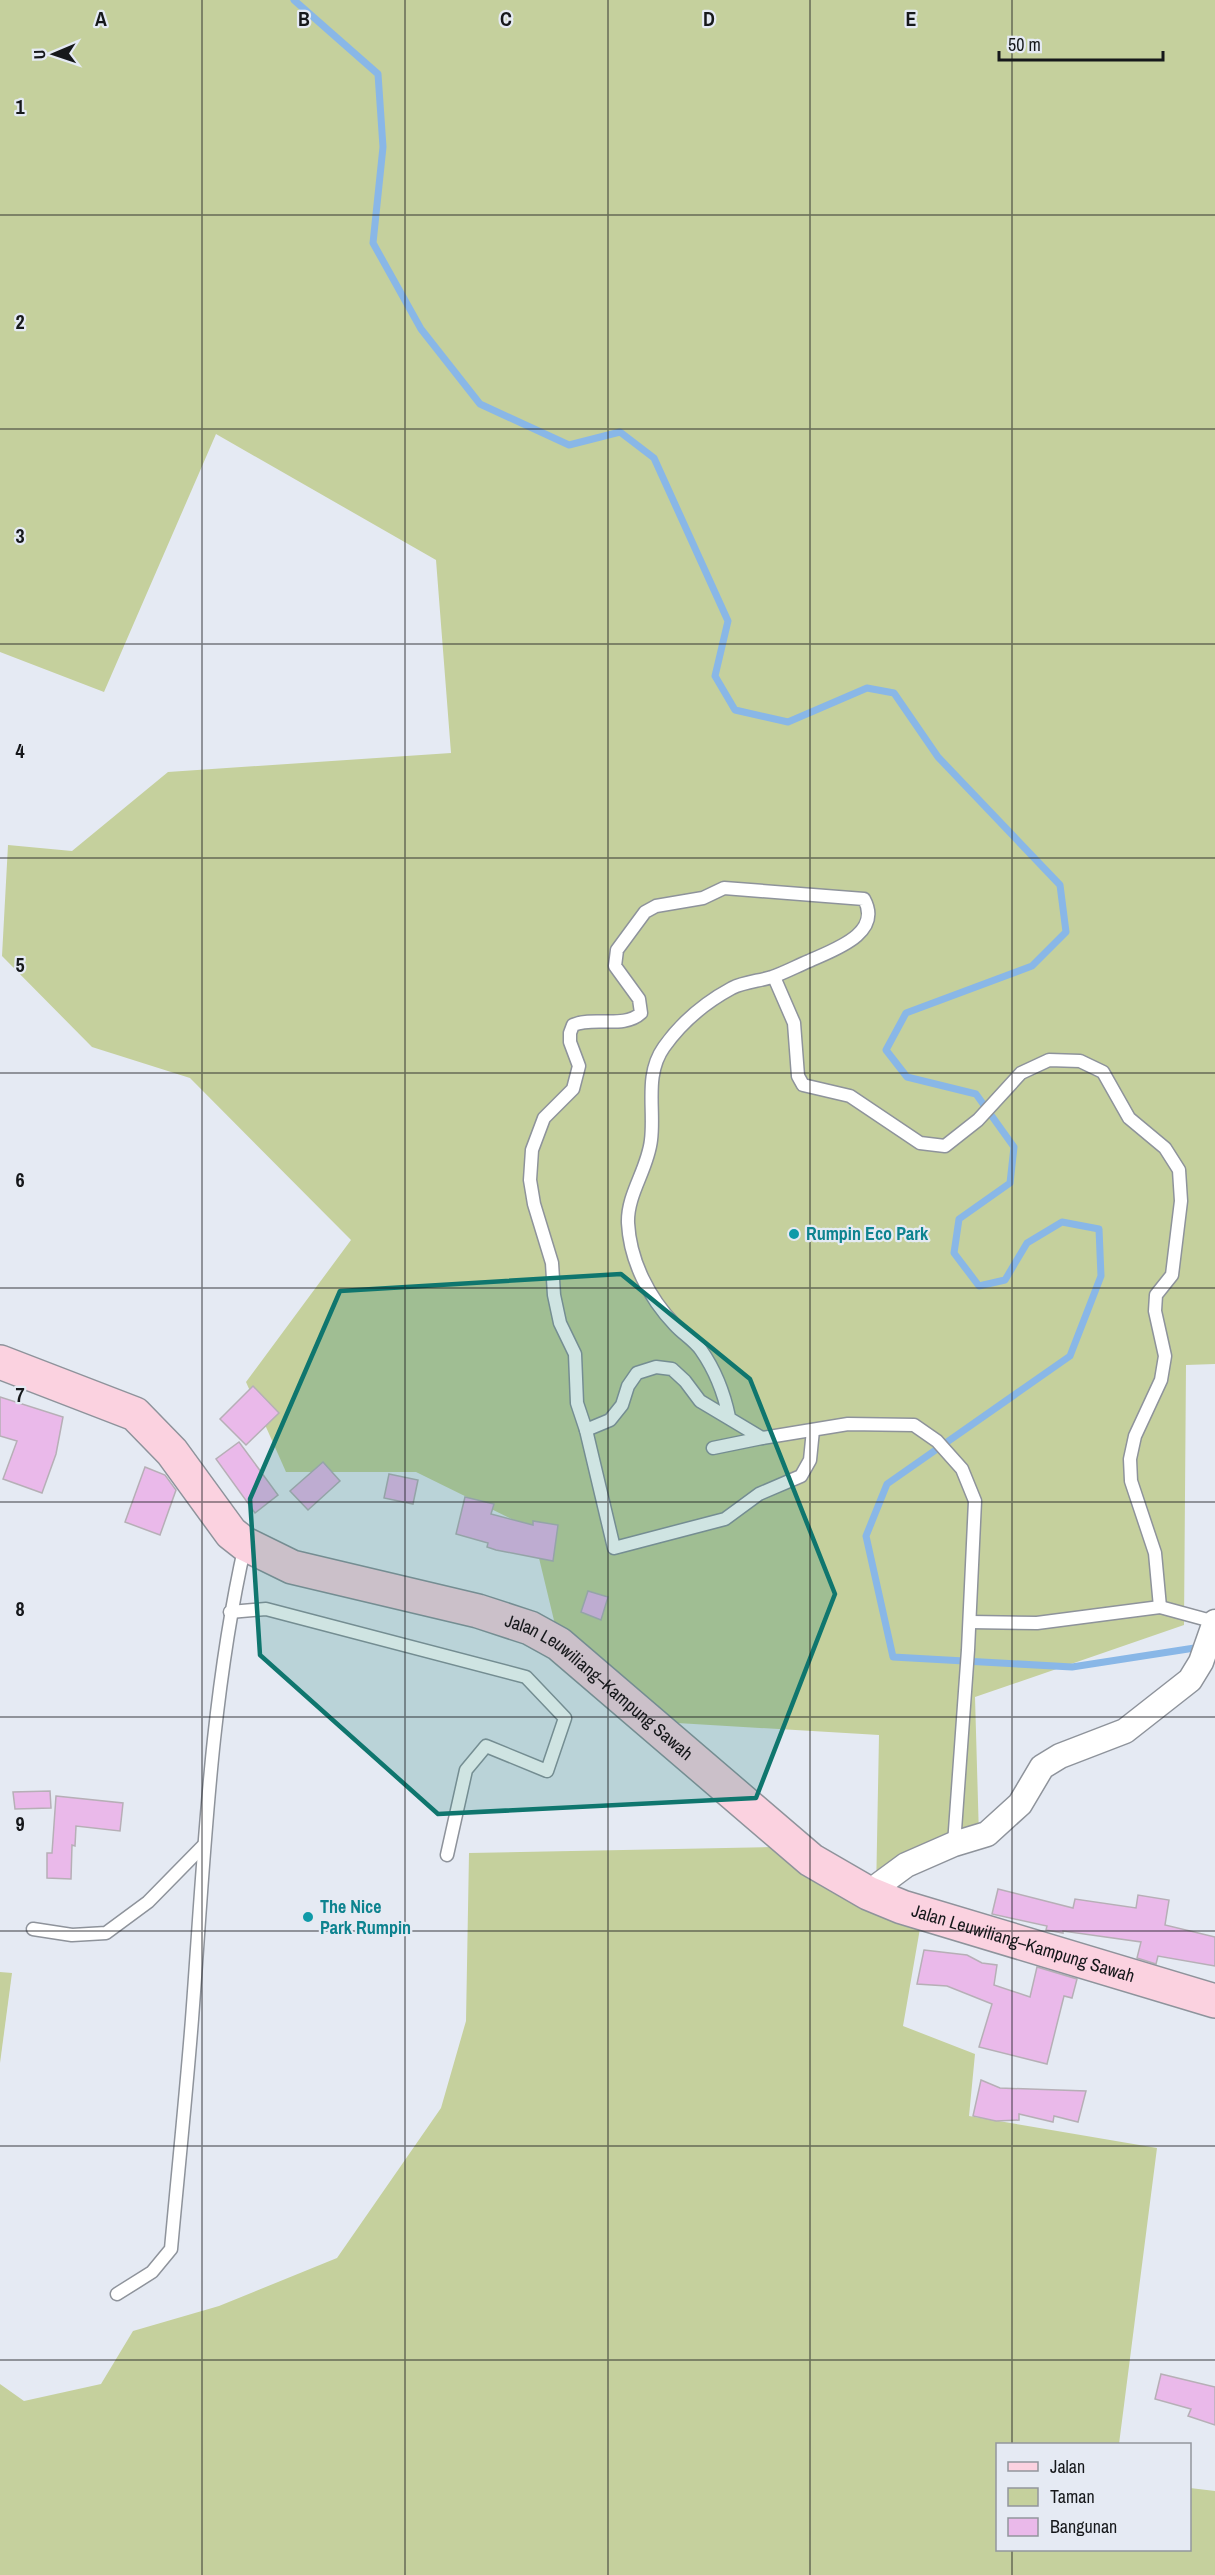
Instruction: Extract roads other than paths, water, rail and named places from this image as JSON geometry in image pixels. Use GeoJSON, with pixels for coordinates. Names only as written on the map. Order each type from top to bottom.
{"type":"FeatureCollection","features":[{"type":"Feature","properties":{"kind":"main road","name":"Jalan Leuwiliang–Kampung Sawah"},"geometry":{"type":"LineString","coordinates":[[0,1362],[135,1414],[172,1452],[231,1533],[245,1544],[292,1567],[478,1611],[530,1628],[559,1644],[811,1860],[868,1893],[902,1907],[1215,2001]]}},
{"type":"Feature","properties":{"kind":"street"},"geometry":{"type":"LineString","coordinates":[[868,1893],[906,1865],[954,1844],[987,1834],[1020,1804],[1042,1767],[1060,1756],[1125,1731],[1190,1680],[1201,1662],[1214,1627]]}},
{"type":"Feature","properties":{"kind":"lane"},"geometry":{"type":"LineString","coordinates":[[729,1417],[725,1398],[712,1368],[700,1348],[662,1311],[640,1274],[630,1244],[628,1221],[630,1201],[651,1142],[652,1071],[662,1049],[704,1006],[734,987],[774,977],[855,938],[863,929],[868,917],[868,906],[864,899],[724,888],[703,898],[656,906],[645,912],[617,950],[614,958],[618,972],[639,999],[641,1013],[636,1018],[627,1020],[580,1022],[573,1025],[570,1033],[579,1066],[573,1089],[544,1118],[531,1150],[530,1180],[534,1204],[552,1263],[554,1295],[560,1323],[575,1354],[578,1403],[614,1548],[725,1519],[759,1494],[801,1476],[810,1460],[813,1430]]}},
{"type":"Feature","properties":{"kind":"lane"},"geometry":{"type":"LineString","coordinates":[[774,977],[794,1023],[798,1076],[803,1085],[850,1096],[920,1143],[945,1146],[978,1120],[1021,1073],[1049,1060],[1080,1061],[1103,1072],[1129,1118],[1165,1148],[1179,1170],[1180,1201],[1172,1275],[1156,1295],[1155,1311],[1165,1356],[1161,1380],[1135,1436],[1130,1459],[1131,1482],[1155,1553],[1160,1607]]}},
{"type":"Feature","properties":{"kind":"lane"},"geometry":{"type":"LineString","coordinates":[[586,1430],[610,1420],[622,1405],[628,1386],[637,1373],[656,1367],[672,1369],[685,1381],[700,1401],[762,1438]]}},
{"type":"Feature","properties":{"kind":"lane"},"geometry":{"type":"LineString","coordinates":[[713,1448],[849,1424],[914,1425],[937,1441],[962,1469],[975,1501],[970,1622],[954,1844]]}},
{"type":"Feature","properties":{"kind":"lane"},"geometry":{"type":"LineString","coordinates":[[117,2294],[152,2272],[171,2249],[192,2019],[203,1846],[230,1612],[245,1544]]}},
{"type":"Feature","properties":{"kind":"lane"},"geometry":{"type":"LineString","coordinates":[[970,1622],[1037,1623],[1160,1607],[1214,1627]]}},
{"type":"Feature","properties":{"kind":"lane"},"geometry":{"type":"LineString","coordinates":[[230,1612],[266,1609],[526,1677],[565,1718],[547,1771],[486,1746],[466,1770],[447,1855]]}},
{"type":"Feature","properties":{"kind":"lane"},"geometry":{"type":"LineString","coordinates":[[33,1929],[72,1935],[106,1933],[148,1902],[203,1846]]}},
{"type":"Feature","properties":{"kind":"waterway"},"geometry":{"type":"LineString","coordinates":[[294,0],[378,74],[383,147],[373,243],[421,329],[480,404],[569,445],[620,432],[654,458],[728,621],[715,676],[735,710],[788,722],[867,688],[894,693],[938,757],[1060,885],[1066,932],[1032,966],[906,1013],[886,1050],[907,1077],[976,1094],[1014,1147],[1010,1183],[959,1219],[954,1253],[979,1286],[1005,1280],[1027,1243],[1062,1222],[1099,1229],[1101,1276],[1070,1356],[887,1484],[866,1536],[893,1657],[1072,1667],[1201,1647]]}},
{"type":"Feature","properties":{"kind":"place","name":"Rumpin Eco Park"},"geometry":{"type":"Point","coordinates":[794,1234]}},
{"type":"Feature","properties":{"kind":"place","name":"The Nice Park Rumpin"},"geometry":{"type":"Point","coordinates":[308,1917]}}]}
